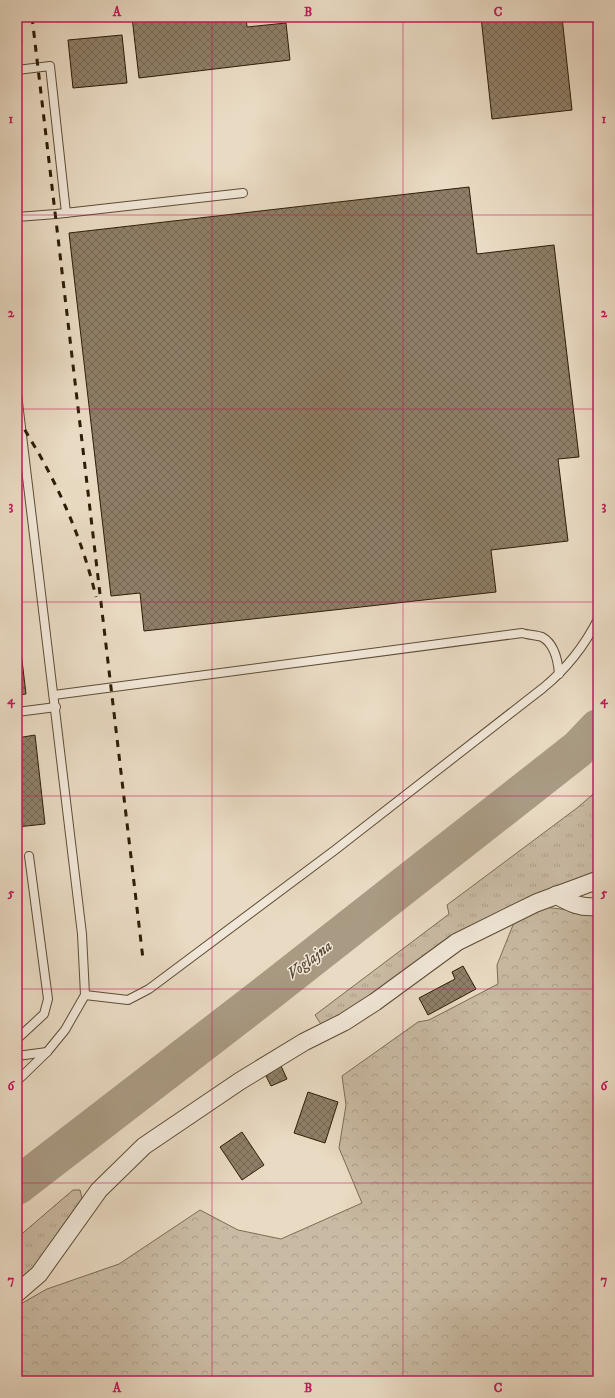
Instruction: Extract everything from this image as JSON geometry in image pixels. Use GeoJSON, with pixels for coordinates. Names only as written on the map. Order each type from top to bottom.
{"type":"FeatureCollection","features":[{"type":"Feature","properties":{"kind":"street"},"geometry":{"type":"LineString","coordinates":[[17,1293],[39,1274],[99,1190],[144,1146],[246,1078],[304,1042],[344,1022],[376,1002],[458,942],[536,903],[598,880]]}},
{"type":"Feature","properties":{"kind":"street"},"geometry":{"type":"LineString","coordinates":[[556,895],[575,905],[590,907],[598,906]]}},
{"type":"Feature","properties":{"kind":"lane"},"geometry":{"type":"LineString","coordinates":[[17,70],[50,66],[66,213]]}},
{"type":"Feature","properties":{"kind":"lane"},"geometry":{"type":"LineString","coordinates":[[17,217],[243,193]]}},
{"type":"Feature","properties":{"kind":"lane"},"geometry":{"type":"LineString","coordinates":[[17,394],[56,707],[82,934],[85,995],[65,1030],[47,1052],[17,1081]]}},
{"type":"Feature","properties":{"kind":"lane"},"geometry":{"type":"LineString","coordinates":[[85,995],[128,1000],[150,989],[335,850],[559,674],[593,630],[598,619]]}},
{"type":"Feature","properties":{"kind":"lane"},"geometry":{"type":"LineString","coordinates":[[54,695],[522,633],[542,637],[552,647],[558,659],[559,674]]}},
{"type":"Feature","properties":{"kind":"lane"},"geometry":{"type":"LineString","coordinates":[[17,712],[56,707]]}},
{"type":"Feature","properties":{"kind":"lane"},"geometry":{"type":"LineString","coordinates":[[17,1038],[44,1014],[48,999],[29,856]]}},
{"type":"Feature","properties":{"kind":"lane"},"geometry":{"type":"LineString","coordinates":[[17,1056],[47,1052]]}},
{"type":"Feature","properties":{"kind":"green space"},"geometry":{"type":"Polygon","coordinates":[[[598,790],[598,876],[533,899],[324,1029],[315,1015],[449,914],[447,905],[577,808],[598,790]]]}},
{"type":"Feature","properties":{"kind":"green space"},"geometry":{"type":"Polygon","coordinates":[[[543,907],[587,912],[598,909],[598,1381],[17,1381],[17,1306],[47,1289],[119,1264],[200,1210],[238,1230],[281,1239],[362,1203],[339,1148],[346,1105],[342,1076],[418,1022],[429,1020],[498,984],[497,965],[515,920],[543,907]]]}},
{"type":"Feature","properties":{"kind":"green space"},"geometry":{"type":"Polygon","coordinates":[[[73,1190],[80,1190],[82,1198],[34,1267],[17,1283],[17,1238],[73,1190]]]}},
{"type":"Feature","properties":{"kind":"building"},"geometry":{"type":"Polygon","coordinates":[[[17,17],[19,17],[22,43],[17,44],[17,17]]]}},
{"type":"Feature","properties":{"kind":"building"},"geometry":{"type":"Polygon","coordinates":[[[132,17],[246,17],[247,27],[286,23],[290,60],[139,78],[132,17]]]}},
{"type":"Feature","properties":{"kind":"building"},"geometry":{"type":"Polygon","coordinates":[[[481,17],[562,17],[572,110],[492,119],[481,17]]]}},
{"type":"Feature","properties":{"kind":"building"},"geometry":{"type":"Polygon","coordinates":[[[122,35],[127,83],[73,88],[68,40],[122,35]]]}},
{"type":"Feature","properties":{"kind":"building"},"geometry":{"type":"Polygon","coordinates":[[[469,187],[477,254],[554,245],[579,457],[558,459],[568,541],[491,550],[496,592],[144,631],[140,593],[111,596],[69,233],[469,187]]]}},
{"type":"Feature","properties":{"kind":"building"},"geometry":{"type":"Polygon","coordinates":[[[17,618],[26,694],[17,695],[17,618]]]}},
{"type":"Feature","properties":{"kind":"building"},"geometry":{"type":"Polygon","coordinates":[[[35,735],[45,824],[17,827],[17,738],[35,735]]]}},
{"type":"Feature","properties":{"kind":"building"},"geometry":{"type":"Polygon","coordinates":[[[463,966],[476,989],[428,1015],[419,998],[455,979],[452,972],[463,966]]]}},
{"type":"Feature","properties":{"kind":"building"},"geometry":{"type":"Polygon","coordinates":[[[281,1066],[287,1079],[271,1086],[265,1074],[281,1066]]]}},
{"type":"Feature","properties":{"kind":"building"},"geometry":{"type":"Polygon","coordinates":[[[308,1092],[338,1102],[325,1143],[294,1133],[308,1092]]]}},
{"type":"Feature","properties":{"kind":"building"},"geometry":{"type":"Polygon","coordinates":[[[242,1132],[264,1165],[242,1180],[220,1147],[242,1132]]]}},
{"type":"Feature","properties":{"kind":"waterway","name":"Voglajna"},"geometry":{"type":"LineString","coordinates":[[17,1186],[266,994],[578,749],[598,728]]}},
{"type":"Feature","properties":{"kind":"railway"},"geometry":{"type":"LineString","coordinates":[[32,17],[143,959]]}},
{"type":"Feature","properties":{"kind":"railway"},"geometry":{"type":"LineString","coordinates":[[17,418],[38,452],[65,505],[86,559],[96,597]]}}]}
